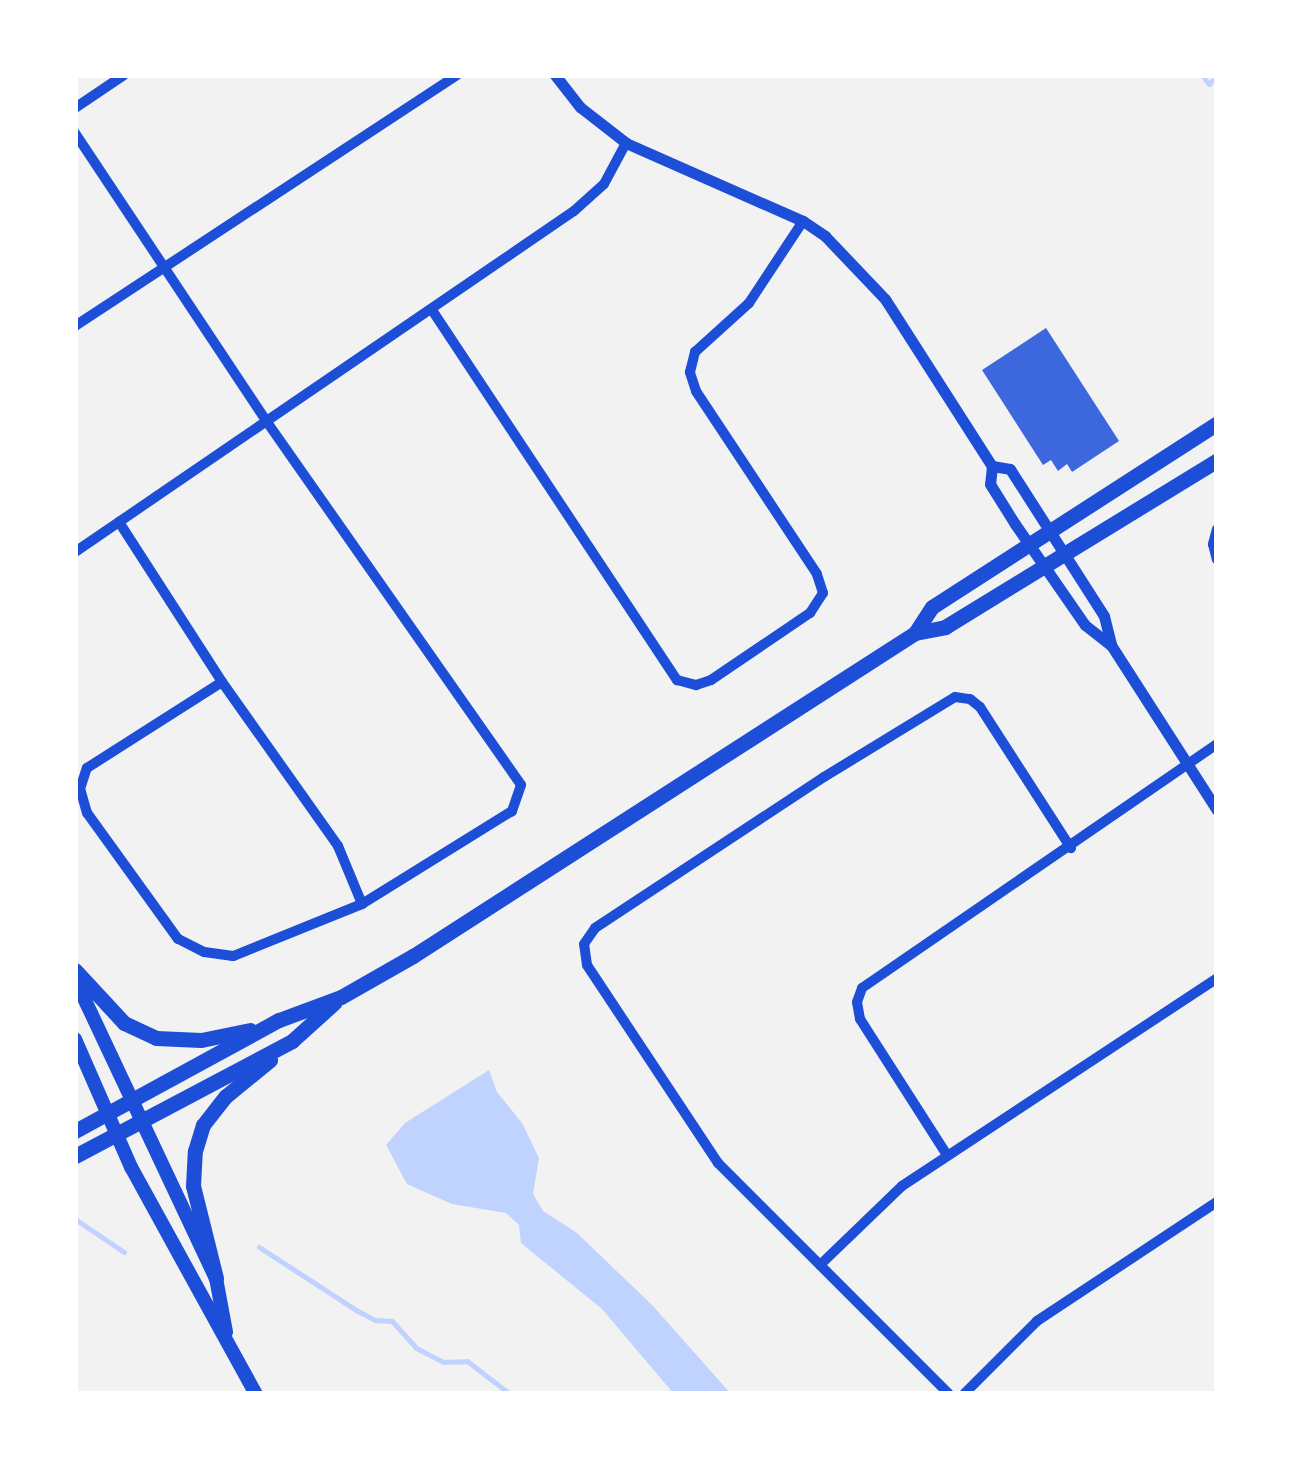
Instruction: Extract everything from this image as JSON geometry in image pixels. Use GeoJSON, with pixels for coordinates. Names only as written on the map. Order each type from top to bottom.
{"type":"FeatureCollection","features":[{"type":"Feature","properties":{"kind":"main road"},"geometry":{"type":"LineString","coordinates":[[916,633],[932,607],[1217,423]]}},
{"type":"Feature","properties":{"kind":"main road"},"geometry":{"type":"LineString","coordinates":[[75,1131],[268,1026],[341,997],[528,884],[916,633],[945,627],[1217,460]]}},
{"type":"Feature","properties":{"kind":"main road"},"geometry":{"type":"LineString","coordinates":[[75,970],[124,1024],[156,1038],[201,1040],[268,1026]]}},
{"type":"Feature","properties":{"kind":"main road"},"geometry":{"type":"LineString","coordinates":[[75,979],[216,1278]]}},
{"type":"Feature","properties":{"kind":"main road"},"geometry":{"type":"LineString","coordinates":[[227,1337],[192,1186],[203,1125],[226,1096],[341,997]]}},
{"type":"Feature","properties":{"kind":"main road"},"geometry":{"type":"LineString","coordinates":[[75,1039],[194,1289],[227,1337],[256,1394]]}},
{"type":"Feature","properties":{"kind":"main road"},"geometry":{"type":"LineString","coordinates":[[75,1156],[292,1041]]}},
{"type":"Feature","properties":{"kind":"street"},"geometry":{"type":"LineString","coordinates":[[75,108],[124,75]]}},
{"type":"Feature","properties":{"kind":"street"},"geometry":{"type":"LineString","coordinates":[[75,326],[457,75]]}},
{"type":"Feature","properties":{"kind":"street"},"geometry":{"type":"LineString","coordinates":[[554,75],[580,106],[626,142],[803,221],[826,236],[886,299],[992,466],[990,484],[1086,625],[1111,645],[1217,810]]}},
{"type":"Feature","properties":{"kind":"street"},"geometry":{"type":"LineString","coordinates":[[75,133],[266,422],[520,785],[512,811],[362,904],[233,956],[204,952],[178,939],[87,813],[80,788],[87,768],[222,682]]}},
{"type":"Feature","properties":{"kind":"street"},"geometry":{"type":"LineString","coordinates":[[75,552],[574,211],[604,184],[626,142]]}},
{"type":"Feature","properties":{"kind":"street"},"geometry":{"type":"LineString","coordinates":[[432,310],[677,680],[696,685],[712,680],[810,613],[823,593],[817,574],[696,391],[690,372],[695,352],[750,303],[803,221]]}},
{"type":"Feature","properties":{"kind":"street"},"geometry":{"type":"LineString","coordinates":[[992,466],[1010,469],[1104,616],[1111,645]]}},
{"type":"Feature","properties":{"kind":"street"},"geometry":{"type":"LineString","coordinates":[[119,522],[222,682],[338,846],[362,904]]}},
{"type":"Feature","properties":{"kind":"street"},"geometry":{"type":"LineString","coordinates":[[1217,529],[1213,544],[1217,560]]}},
{"type":"Feature","properties":{"kind":"street"},"geometry":{"type":"LineString","coordinates":[[950,1394],[708,1150],[587,965],[586,939],[595,928],[824,777],[957,697],[980,707],[1071,848]]}},
{"type":"Feature","properties":{"kind":"street"},"geometry":{"type":"LineString","coordinates":[[947,1156],[860,1019],[859,994],[871,978],[1071,848],[1217,744]]}},
{"type":"Feature","properties":{"kind":"street"},"geometry":{"type":"LineString","coordinates":[[820,1265],[880,1204],[1217,978]]}},
{"type":"Feature","properties":{"kind":"street"},"geometry":{"type":"LineString","coordinates":[[964,1394],[1049,1312],[1217,1202]]}},
{"type":"Feature","properties":{"kind":"water"},"geometry":{"type":"Polygon","coordinates":[[[489,1070],[497,1092],[522,1123],[539,1158],[533,1194],[543,1211],[577,1233],[653,1306],[731,1394],[674,1394],[602,1309],[521,1243],[519,1225],[506,1213],[452,1204],[407,1184],[386,1145],[405,1123],[489,1070]]]}},
{"type":"Feature","properties":{"kind":"building"},"geometry":{"type":"Polygon","coordinates":[[[1046,328],[1119,441],[1072,472],[1067,464],[1058,471],[1051,460],[1043,465],[982,370],[1046,328]]]}},
{"type":"Feature","properties":{"kind":"waterway"},"geometry":{"type":"LineString","coordinates":[[1202,75],[1209,84],[1217,75]]}},
{"type":"Feature","properties":{"kind":"waterway"},"geometry":{"type":"LineString","coordinates":[[75,1219],[124,1252]]}},
{"type":"Feature","properties":{"kind":"waterway"},"geometry":{"type":"LineString","coordinates":[[259,1247],[356,1310],[375,1320],[392,1321],[416,1348],[443,1362],[467,1361],[510,1394]]}}]}
